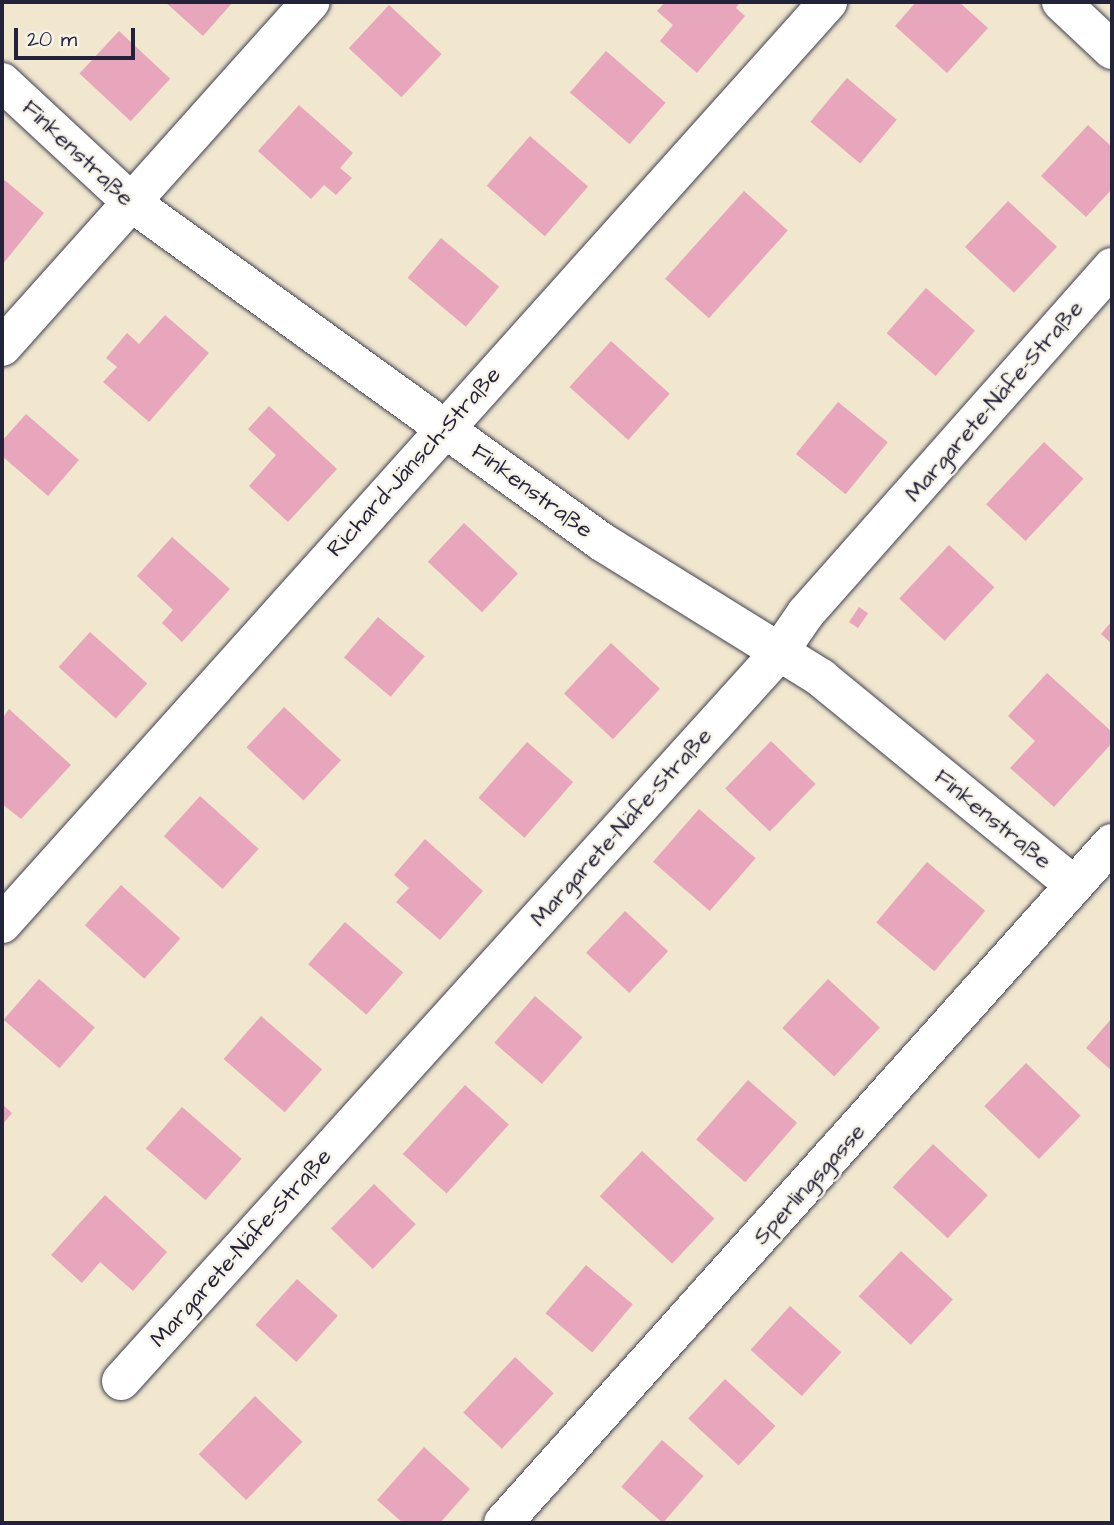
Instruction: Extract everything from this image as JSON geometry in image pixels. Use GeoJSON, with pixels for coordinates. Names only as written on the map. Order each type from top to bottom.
{"type":"FeatureCollection","features":[{"type":"Feature","properties":{"kind":"street"},"geometry":{"type":"LineString","coordinates":[[2,347],[311,2]]}},
{"type":"Feature","properties":{"kind":"street","name":"Richard-Jänsch-Straße"},"geometry":{"type":"LineString","coordinates":[[2,924],[445,426],[828,2]]}},
{"type":"Feature","properties":{"kind":"street"},"geometry":{"type":"LineString","coordinates":[[1061,2],[1112,50]]}},
{"type":"Feature","properties":{"kind":"street","name":"Finkenstraße"},"geometry":{"type":"LineString","coordinates":[[2,82],[132,203],[445,426],[602,542],[777,655],[821,678],[1074,885]]}},
{"type":"Feature","properties":{"kind":"street","name":"Margarete-Näfe-Straße"},"geometry":{"type":"LineString","coordinates":[[121,1381],[777,655],[806,613],[1112,267]]}},
{"type":"Feature","properties":{"kind":"street","name":"Sperlingsgasse"},"geometry":{"type":"LineString","coordinates":[[503,1523],[1112,842]]}},
{"type":"Feature","properties":{"kind":"building"},"geometry":{"type":"Polygon","coordinates":[[[165,2],[233,2],[203,36],[165,2]]]}},
{"type":"Feature","properties":{"kind":"building"},"geometry":{"type":"Polygon","coordinates":[[[665,2],[740,2],[736,8],[745,16],[697,73],[660,41],[673,25],[657,11],[665,2]]]}},
{"type":"Feature","properties":{"kind":"building"},"geometry":{"type":"Polygon","coordinates":[[[916,2],[959,2],[988,28],[947,73],[895,26],[916,2]]]}},
{"type":"Feature","properties":{"kind":"building"},"geometry":{"type":"Polygon","coordinates":[[[389,5],[442,54],[401,97],[349,48],[389,5]]]}},
{"type":"Feature","properties":{"kind":"building"},"geometry":{"type":"Polygon","coordinates":[[[119,31],[170,79],[131,121],[79,73],[119,31]]]}},
{"type":"Feature","properties":{"kind":"building"},"geometry":{"type":"Polygon","coordinates":[[[606,51],[666,103],[630,144],[570,93],[606,51]]]}},
{"type":"Feature","properties":{"kind":"building"},"geometry":{"type":"Polygon","coordinates":[[[847,78],[897,120],[860,163],[810,122],[847,78]]]}},
{"type":"Feature","properties":{"kind":"building"},"geometry":{"type":"Polygon","coordinates":[[[299,105],[353,153],[340,168],[352,178],[336,195],[324,185],[311,199],[258,151],[299,105]]]}},
{"type":"Feature","properties":{"kind":"building"},"geometry":{"type":"Polygon","coordinates":[[[1088,125],[1112,147],[1112,189],[1086,217],[1041,176],[1088,125]]]}},
{"type":"Feature","properties":{"kind":"building"},"geometry":{"type":"Polygon","coordinates":[[[530,136],[588,187],[545,236],[487,186],[530,136]]]}},
{"type":"Feature","properties":{"kind":"building"},"geometry":{"type":"Polygon","coordinates":[[[2,178],[44,213],[2,265],[2,178]]]}},
{"type":"Feature","properties":{"kind":"building"},"geometry":{"type":"Polygon","coordinates":[[[744,191],[788,230],[709,318],[665,279],[744,191]]]}},
{"type":"Feature","properties":{"kind":"building"},"geometry":{"type":"Polygon","coordinates":[[[1008,201],[1057,247],[1014,293],[965,247],[1008,201]]]}},
{"type":"Feature","properties":{"kind":"building"},"geometry":{"type":"Polygon","coordinates":[[[441,238],[499,287],[466,327],[408,278],[441,238]]]}},
{"type":"Feature","properties":{"kind":"building"},"geometry":{"type":"Polygon","coordinates":[[[926,288],[975,331],[936,376],[887,333],[926,288]]]}},
{"type":"Feature","properties":{"kind":"building"},"geometry":{"type":"Polygon","coordinates":[[[165,315],[209,353],[149,422],[103,382],[117,367],[106,358],[127,333],[139,344],[165,315]]]}},
{"type":"Feature","properties":{"kind":"building"},"geometry":{"type":"Polygon","coordinates":[[[611,341],[670,394],[628,440],[570,387],[611,341]]]}},
{"type":"Feature","properties":{"kind":"building"},"geometry":{"type":"Polygon","coordinates":[[[838,402],[888,442],[846,494],[796,454],[838,402]]]}},
{"type":"Feature","properties":{"kind":"building"},"geometry":{"type":"Polygon","coordinates":[[[269,406],[337,469],[288,522],[249,486],[276,455],[248,429],[269,406]]]}},
{"type":"Feature","properties":{"kind":"building"},"geometry":{"type":"Polygon","coordinates":[[[26,414],[79,460],[48,496],[2,456],[2,441],[26,414]]]}},
{"type":"Feature","properties":{"kind":"building"},"geometry":{"type":"Polygon","coordinates":[[[1044,442],[1083,479],[1026,541],[986,504],[1044,442]]]}},
{"type":"Feature","properties":{"kind":"building"},"geometry":{"type":"Polygon","coordinates":[[[464,523],[518,573],[482,612],[428,562],[464,523]]]}},
{"type":"Feature","properties":{"kind":"building"},"geometry":{"type":"Polygon","coordinates":[[[172,537],[230,589],[182,642],[162,623],[173,610],[137,576],[172,537]]]}},
{"type":"Feature","properties":{"kind":"building"},"geometry":{"type":"Polygon","coordinates":[[[949,545],[994,587],[945,641],[899,598],[949,545]]]}},
{"type":"Feature","properties":{"kind":"building"},"geometry":{"type":"Polygon","coordinates":[[[859,607],[868,613],[858,628],[849,622],[859,607]]]}},
{"type":"Feature","properties":{"kind":"building"},"geometry":{"type":"Polygon","coordinates":[[[378,617],[425,656],[391,697],[344,658],[378,617]]]}},
{"type":"Feature","properties":{"kind":"building"},"geometry":{"type":"Polygon","coordinates":[[[1112,621],[1112,644],[1101,634],[1112,621]]]}},
{"type":"Feature","properties":{"kind":"building"},"geometry":{"type":"Polygon","coordinates":[[[90,632],[147,684],[116,718],[59,667],[90,632]]]}},
{"type":"Feature","properties":{"kind":"building"},"geometry":{"type":"Polygon","coordinates":[[[611,643],[660,689],[613,739],[564,693],[611,643]]]}},
{"type":"Feature","properties":{"kind":"building"},"geometry":{"type":"Polygon","coordinates":[[[1047,673],[1112,732],[1112,743],[1054,807],[1010,768],[1035,741],[1008,716],[1047,673]]]}},
{"type":"Feature","properties":{"kind":"building"},"geometry":{"type":"Polygon","coordinates":[[[284,707],[341,760],[304,800],[246,747],[284,707]]]}},
{"type":"Feature","properties":{"kind":"building"},"geometry":{"type":"Polygon","coordinates":[[[9,709],[71,765],[21,819],[2,804],[2,719],[9,709]]]}},
{"type":"Feature","properties":{"kind":"building"},"geometry":{"type":"Polygon","coordinates":[[[771,741],[816,784],[770,832],[725,788],[771,741]]]}},
{"type":"Feature","properties":{"kind":"building"},"geometry":{"type":"Polygon","coordinates":[[[527,742],[573,782],[524,838],[478,798],[527,742]]]}},
{"type":"Feature","properties":{"kind":"building"},"geometry":{"type":"Polygon","coordinates":[[[200,796],[259,849],[223,889],[164,836],[200,796]]]}},
{"type":"Feature","properties":{"kind":"building"},"geometry":{"type":"Polygon","coordinates":[[[699,809],[756,858],[710,911],[653,862],[699,809]]]}},
{"type":"Feature","properties":{"kind":"building"},"geometry":{"type":"Polygon","coordinates":[[[425,839],[483,891],[440,940],[396,902],[409,888],[394,875],[425,839]]]}},
{"type":"Feature","properties":{"kind":"building"},"geometry":{"type":"Polygon","coordinates":[[[927,862],[985,911],[934,971],[876,923],[927,862]]]}},
{"type":"Feature","properties":{"kind":"building"},"geometry":{"type":"Polygon","coordinates":[[[121,885],[180,939],[144,979],[85,925],[121,885]]]}},
{"type":"Feature","properties":{"kind":"building"},"geometry":{"type":"Polygon","coordinates":[[[625,911],[668,951],[629,993],[586,953],[625,911]]]}},
{"type":"Feature","properties":{"kind":"building"},"geometry":{"type":"Polygon","coordinates":[[[345,922],[403,973],[366,1015],[308,964],[345,922]]]}},
{"type":"Feature","properties":{"kind":"building"},"geometry":{"type":"Polygon","coordinates":[[[39,979],[95,1028],[59,1068],[4,1020],[39,979]]]}},
{"type":"Feature","properties":{"kind":"building"},"geometry":{"type":"Polygon","coordinates":[[[828,979],[880,1027],[834,1076],[782,1028],[828,979]]]}},
{"type":"Feature","properties":{"kind":"building"},"geometry":{"type":"Polygon","coordinates":[[[535,996],[583,1037],[542,1084],[494,1043],[535,996]]]}},
{"type":"Feature","properties":{"kind":"building"},"geometry":{"type":"Polygon","coordinates":[[[261,1016],[322,1069],[285,1112],[224,1059],[261,1016]]]}},
{"type":"Feature","properties":{"kind":"building"},"geometry":{"type":"Polygon","coordinates":[[[1112,1018],[1112,1071],[1086,1048],[1112,1018]]]}},
{"type":"Feature","properties":{"kind":"building"},"geometry":{"type":"Polygon","coordinates":[[[1026,1063],[1081,1116],[1039,1159],[984,1106],[1026,1063]]]}},
{"type":"Feature","properties":{"kind":"building"},"geometry":{"type":"Polygon","coordinates":[[[748,1080],[797,1123],[745,1182],[696,1140],[748,1080]]]}},
{"type":"Feature","properties":{"kind":"building"},"geometry":{"type":"Polygon","coordinates":[[[465,1085],[509,1124],[447,1194],[403,1154],[465,1085]]]}},
{"type":"Feature","properties":{"kind":"building"},"geometry":{"type":"Polygon","coordinates":[[[2,1104],[12,1113],[2,1125],[2,1104]]]}},
{"type":"Feature","properties":{"kind":"building"},"geometry":{"type":"Polygon","coordinates":[[[182,1107],[242,1159],[206,1200],[146,1149],[182,1107]]]}},
{"type":"Feature","properties":{"kind":"building"},"geometry":{"type":"Polygon","coordinates":[[[933,1144],[988,1195],[948,1238],[893,1187],[933,1144]]]}},
{"type":"Feature","properties":{"kind":"building"},"geometry":{"type":"Polygon","coordinates":[[[642,1151],[714,1219],[672,1264],[600,1196],[642,1151]]]}},
{"type":"Feature","properties":{"kind":"building"},"geometry":{"type":"Polygon","coordinates":[[[374,1184],[416,1224],[373,1269],[331,1229],[374,1184]]]}},
{"type":"Feature","properties":{"kind":"building"},"geometry":{"type":"Polygon","coordinates":[[[105,1195],[167,1252],[133,1291],[100,1262],[82,1283],[51,1255],[105,1195]]]}},
{"type":"Feature","properties":{"kind":"building"},"geometry":{"type":"Polygon","coordinates":[[[901,1251],[953,1299],[911,1345],[859,1296],[901,1251]]]}},
{"type":"Feature","properties":{"kind":"building"},"geometry":{"type":"Polygon","coordinates":[[[586,1265],[633,1304],[592,1352],[546,1313],[586,1265]]]}},
{"type":"Feature","properties":{"kind":"building"},"geometry":{"type":"Polygon","coordinates":[[[297,1279],[338,1316],[296,1362],[256,1325],[297,1279]]]}},
{"type":"Feature","properties":{"kind":"building"},"geometry":{"type":"Polygon","coordinates":[[[790,1306],[841,1352],[802,1396],[751,1350],[790,1306]]]}},
{"type":"Feature","properties":{"kind":"building"},"geometry":{"type":"Polygon","coordinates":[[[515,1357],[554,1393],[502,1449],[463,1413],[515,1357]]]}},
{"type":"Feature","properties":{"kind":"building"},"geometry":{"type":"Polygon","coordinates":[[[725,1379],[775,1426],[739,1466],[688,1418],[725,1379]]]}},
{"type":"Feature","properties":{"kind":"building"},"geometry":{"type":"Polygon","coordinates":[[[255,1396],[302,1442],[246,1500],[199,1454],[255,1396]]]}},
{"type":"Feature","properties":{"kind":"building"},"geometry":{"type":"Polygon","coordinates":[[[662,1440],[704,1476],[663,1523],[621,1487],[662,1440]]]}},
{"type":"Feature","properties":{"kind":"building"},"geometry":{"type":"Polygon","coordinates":[[[424,1447],[470,1489],[440,1523],[403,1523],[377,1500],[424,1447]]]}}]}
